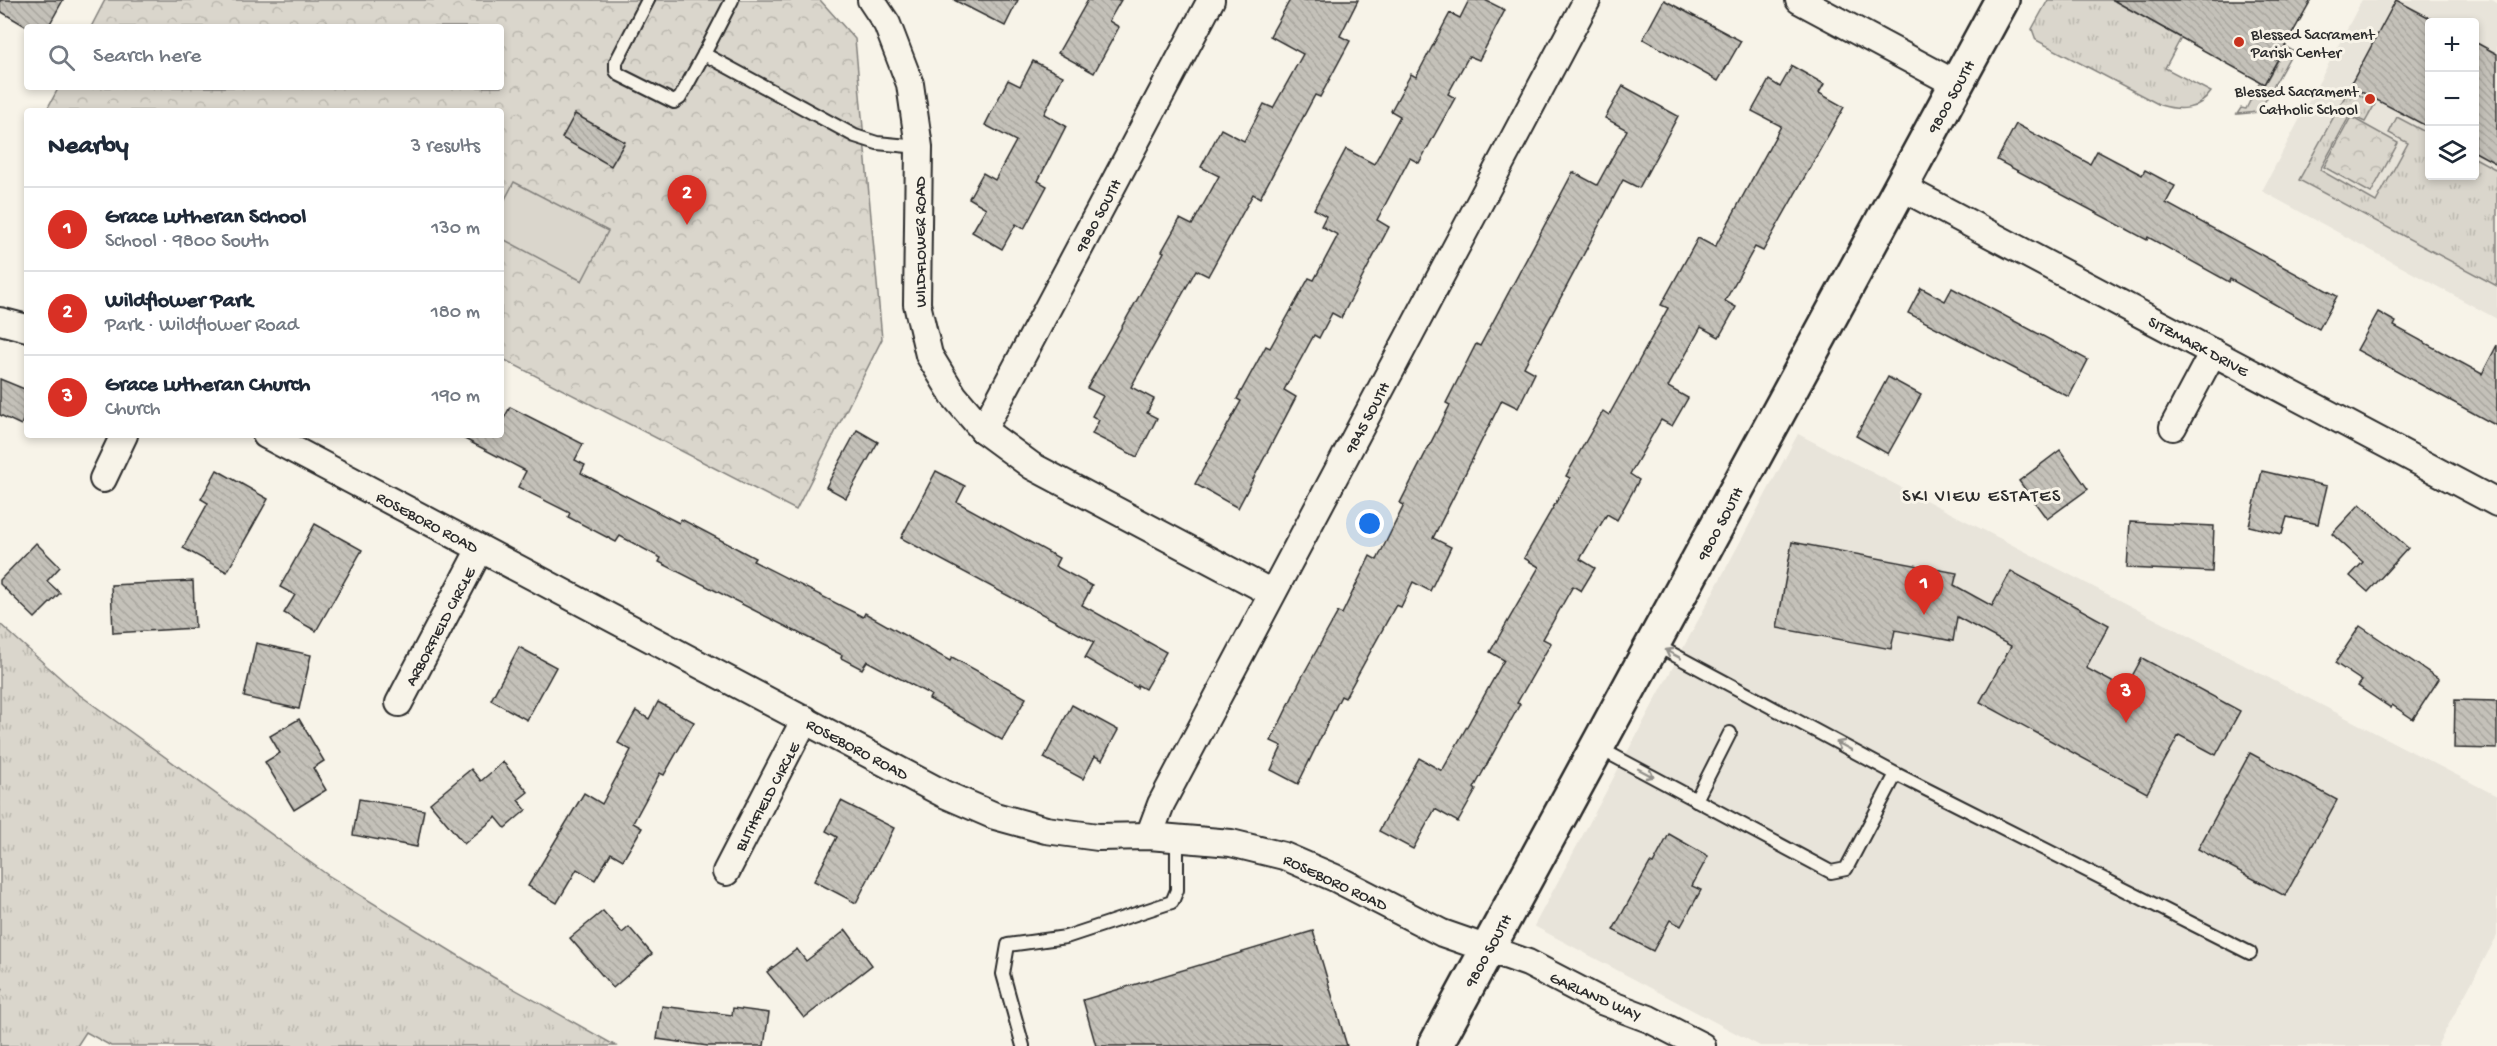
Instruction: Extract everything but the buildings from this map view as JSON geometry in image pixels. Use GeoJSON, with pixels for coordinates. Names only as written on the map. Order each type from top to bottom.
{"type":"FeatureCollection","features":[{"type":"Feature","properties":{"kind":"street","name":"WILDFLOWER ROAD"},"geometry":{"type":"LineString","coordinates":[[871,0],[887,24],[910,84],[919,147],[916,304],[929,355],[954,396],[983,430],[1032,466],[1272,594]]}},
{"type":"Feature","properties":{"kind":"street","name":"9880 SOUTH"},"geometry":{"type":"LineString","coordinates":[[983,430],[1211,0]]}},
{"type":"Feature","properties":{"kind":"street","name":"9845 SOUTH"},"geometry":{"type":"LineString","coordinates":[[1149,836],[1161,804],[1587,0]]}},
{"type":"Feature","properties":{"kind":"street"},"geometry":{"type":"LineString","coordinates":[[1799,0],[1956,84]]}},
{"type":"Feature","properties":{"kind":"street","name":"9800 SOUTH"},"geometry":{"type":"LineString","coordinates":[[1435,1046],[2002,0]]}},
{"type":"Feature","properties":{"kind":"street","name":"SITZMARK DRIVE"},"geometry":{"type":"LineString","coordinates":[[1901,187],[2497,502]]}},
{"type":"Feature","properties":{"kind":"street"},"geometry":{"type":"LineString","coordinates":[[0,321],[24,327]]}},
{"type":"Feature","properties":{"kind":"street"},"geometry":{"type":"LineString","coordinates":[[2173,427],[2213,352]]}},
{"type":"Feature","properties":{"kind":"street"},"geometry":{"type":"LineString","coordinates":[[103,479],[123,438]]}},
{"type":"Feature","properties":{"kind":"street","name":"ROSEBORO ROAD"},"geometry":{"type":"LineString","coordinates":[[272,438],[944,794],[995,816],[1046,830],[1077,835],[1149,836],[1231,843],[1284,856],[1335,878],[1442,933],[1487,949]]}},
{"type":"Feature","properties":{"kind":"street","name":"ARBORFIELD CIRCLE"},"geometry":{"type":"LineString","coordinates":[[399,703],[480,549]]}},
{"type":"Feature","properties":{"kind":"street","name":"BLITHFIELD CIRCLE"},"geometry":{"type":"LineString","coordinates":[[726,872],[805,719]]}},
{"type":"Feature","properties":{"kind":"street","name":"GARLAND WAY"},"geometry":{"type":"LineString","coordinates":[[1487,949],[1528,963],[1599,1000],[1649,1019],[1702,1046]]}},
{"type":"Feature","properties":{"kind":"lane"},"geometry":{"type":"LineString","coordinates":[[648,0],[616,63],[616,71],[674,102],[680,98],[732,0]]}},
{"type":"Feature","properties":{"kind":"lane"},"geometry":{"type":"LineString","coordinates":[[705,54],[855,136],[877,143],[919,147]]}},
{"type":"Feature","properties":{"kind":"lane"},"geometry":{"type":"LineString","coordinates":[[1653,643],[1896,774],[2250,953]]}},
{"type":"Feature","properties":{"kind":"lane"},"geometry":{"type":"LineString","coordinates":[[1695,800],[1730,734]]}},
{"type":"Feature","properties":{"kind":"lane"},"geometry":{"type":"LineString","coordinates":[[1597,747],[1831,872],[1846,869],[1896,774]]}},
{"type":"Feature","properties":{"kind":"lane"},"geometry":{"type":"LineString","coordinates":[[1023,1046],[1003,974],[1008,945],[1066,937],[1172,902],[1178,890],[1177,838]]}},
{"type":"Feature","properties":{"kind":"shaded area","name":"Blessed Sacrament Catholic School"},"geometry":{"type":"Polygon","coordinates":[[[2362,0],[2492,0],[2497,3],[2497,319],[2262,191],[2362,0]]]}},
{"type":"Feature","properties":{"kind":"shaded area"},"geometry":{"type":"Polygon","coordinates":[[[1798,434],[2497,796],[2497,936],[2437,1046],[1760,1046],[1534,926],[1798,434]]]}},
{"type":"Feature","properties":{"kind":"green space"},"geometry":{"type":"Polygon","coordinates":[[[105,0],[820,0],[855,39],[882,339],[796,510],[504,360],[504,108],[48,108],[57,90],[504,90],[504,24],[93,24],[105,0]]]}},
{"type":"Feature","properties":{"kind":"green space"},"geometry":{"type":"Polygon","coordinates":[[[2048,0],[2117,0],[2116,2],[2181,38],[2165,68],[2211,92],[2200,103],[2188,108],[2160,105],[2036,40],[2032,29],[2048,0]]]}},
{"type":"Feature","properties":{"kind":"green space"},"geometry":{"type":"Polygon","coordinates":[[[2286,47],[2293,51],[2259,112],[2237,114],[2241,108],[2246,109],[2260,81],[2265,83],[2286,47]]]}},
{"type":"Feature","properties":{"kind":"green space"},"geometry":{"type":"Polygon","coordinates":[[[2349,89],[2375,104],[2365,122],[2350,115],[2320,170],[2376,202],[2408,143],[2389,133],[2397,117],[2425,132],[2425,180],[2479,180],[2479,160],[2497,170],[2497,286],[2299,180],[2349,89]]]}},
{"type":"Feature","properties":{"kind":"green space"},"geometry":{"type":"Polygon","coordinates":[[[2351,117],[2398,143],[2371,193],[2324,167],[2351,117]]]}},
{"type":"Feature","properties":{"kind":"green space"},"geometry":{"type":"Polygon","coordinates":[[[514,182],[608,231],[582,281],[504,240],[504,201],[514,182]]]}},
{"type":"Feature","properties":{"kind":"green space"},"geometry":{"type":"Polygon","coordinates":[[[0,624],[77,693],[329,876],[493,977],[616,1046],[111,1046],[86,1032],[77,1046],[0,1046],[0,993],[2,989],[0,988],[0,624]]]}},
{"type":"Feature","properties":{"kind":"place","name":"Blessed Sacrament Parish Center"},"geometry":{"type":"Point","coordinates":[2239,42]}},
{"type":"Feature","properties":{"kind":"place","name":"Blessed Sacrament Catholic School"},"geometry":{"type":"Point","coordinates":[2370,99]}},
{"type":"Feature","properties":{"kind":"place","name":"Wildflower Park"},"geometry":{"type":"Point","coordinates":[687,225]}},
{"type":"Feature","properties":{"kind":"place","name":"Grace Lutheran School"},"geometry":{"type":"Point","coordinates":[1924,615]}},
{"type":"Feature","properties":{"kind":"place","name":"Grace Lutheran Church"},"geometry":{"type":"Point","coordinates":[2126,723]}},
{"type":"Feature","properties":{"kind":"district","name":"SKI VIEW ESTATES"},"geometry":{"type":"Point","coordinates":[1982,495]}}]}
